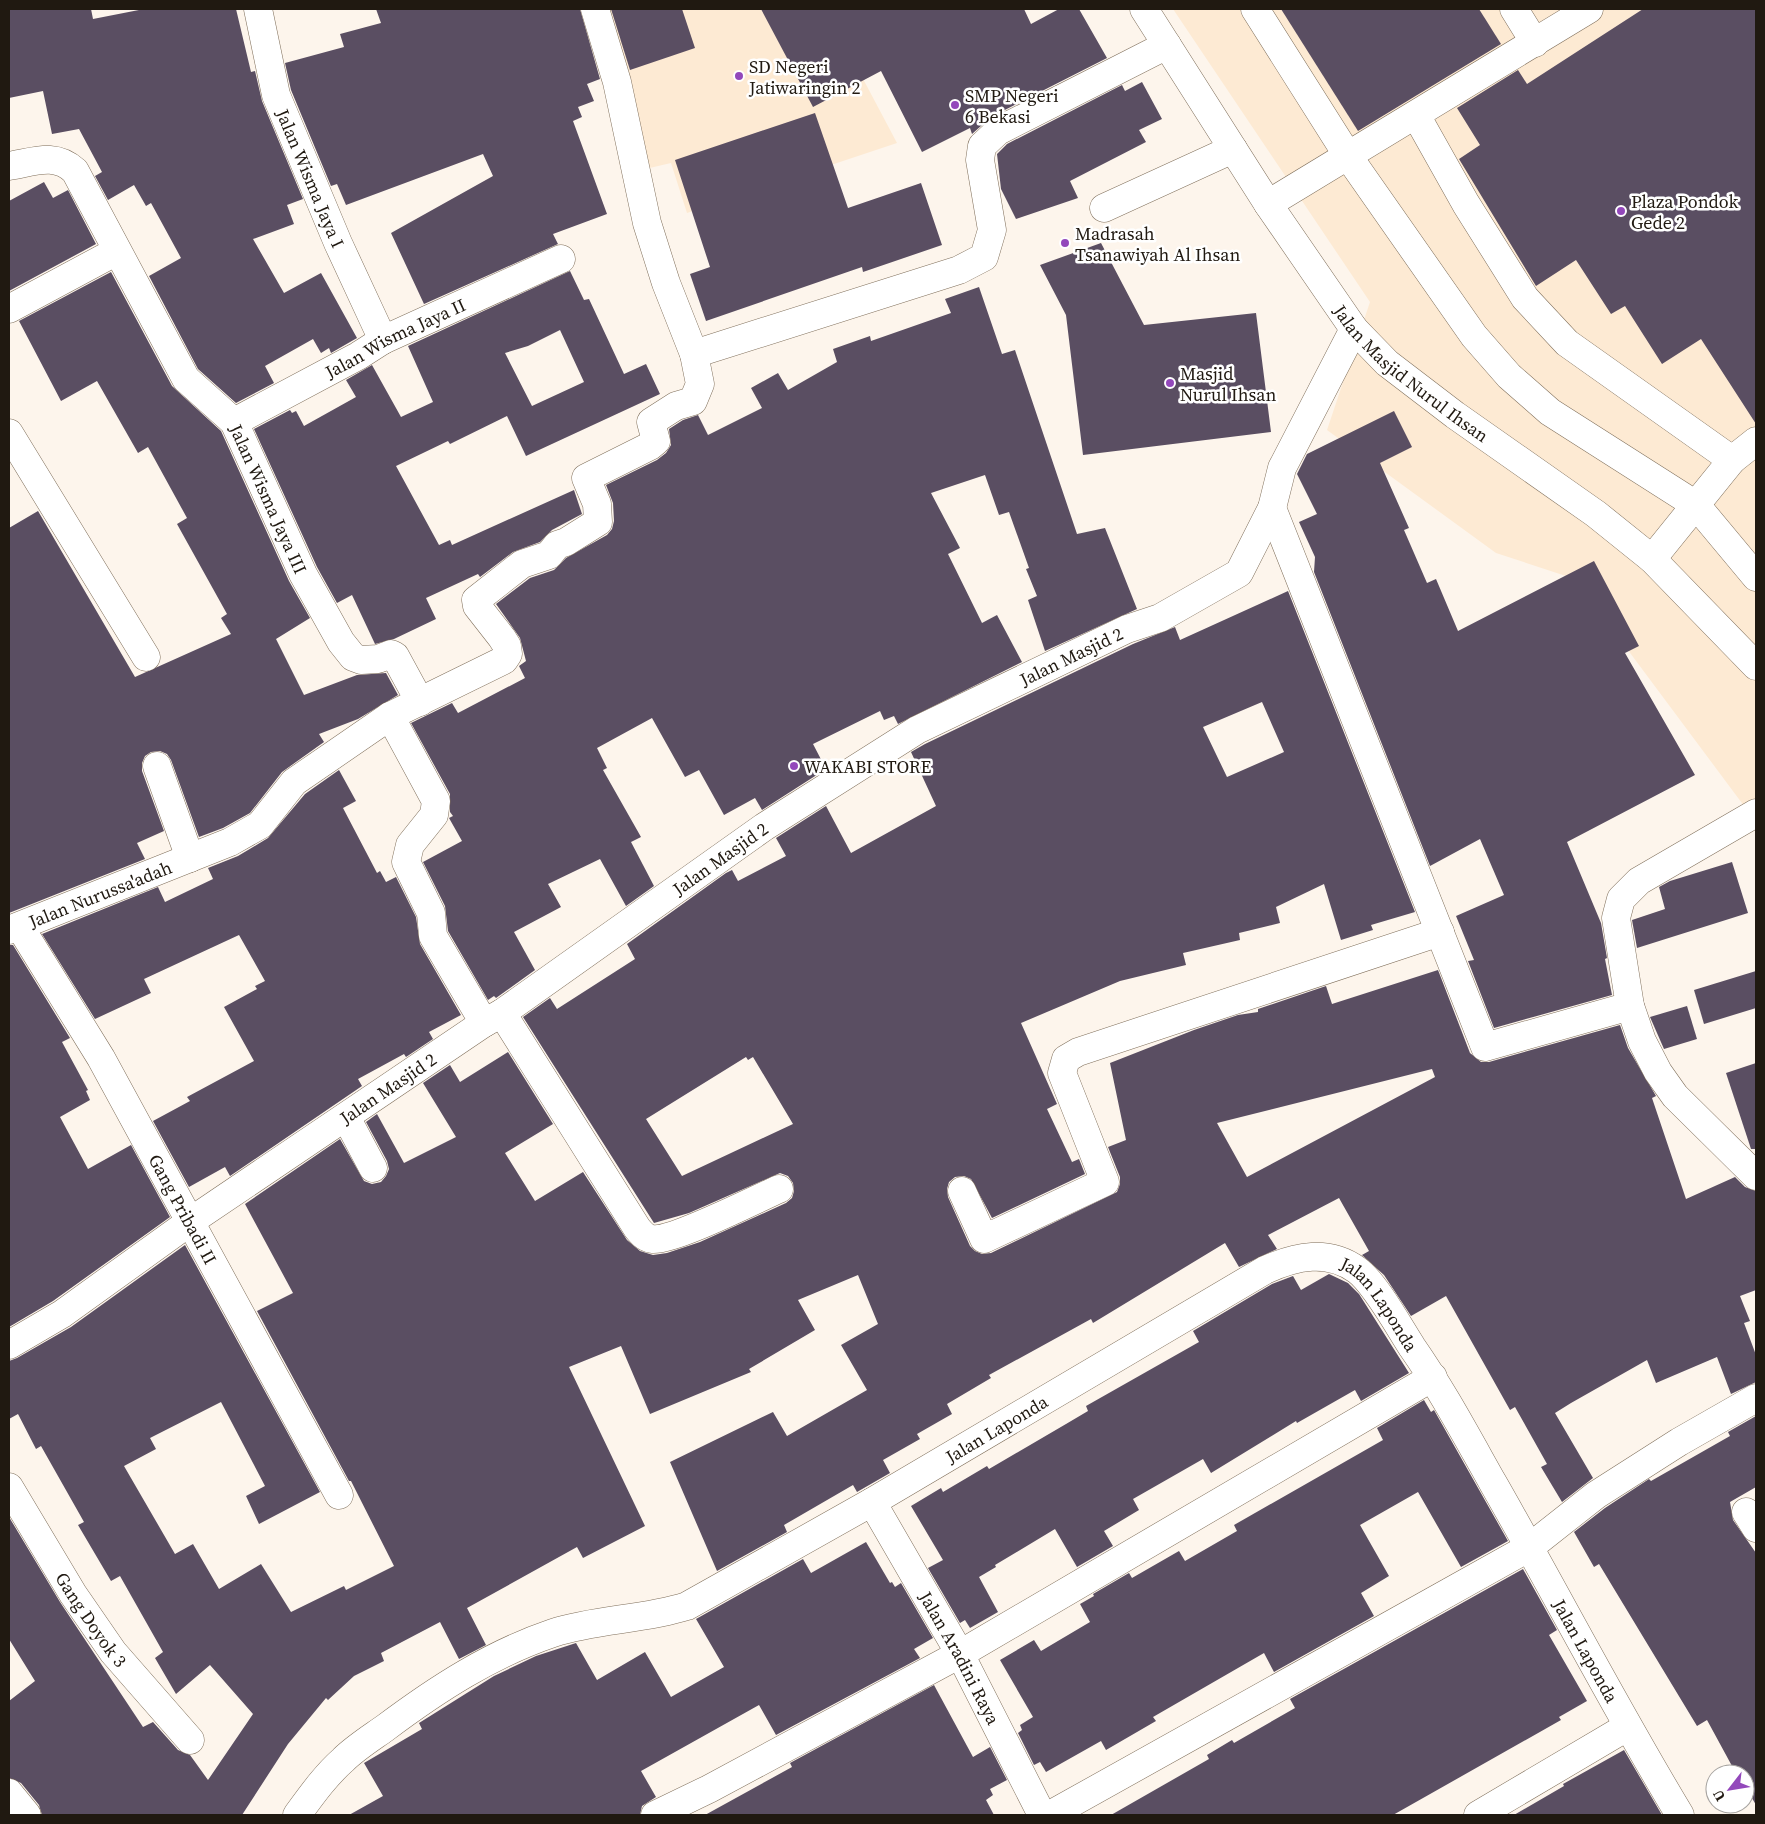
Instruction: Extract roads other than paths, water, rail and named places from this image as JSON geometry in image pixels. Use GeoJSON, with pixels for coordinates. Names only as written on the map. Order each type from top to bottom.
{"type":"FeatureCollection","features":[{"type":"Feature","properties":{"kind":"street","name":"Jalan Wisma Jaya I"},"geometry":{"type":"LineString","coordinates":[[258,9],[276,95],[338,243],[383,340]]}},
{"type":"Feature","properties":{"kind":"street"},"geometry":{"type":"LineString","coordinates":[[595,9],[617,82],[647,224],[666,283],[694,354],[700,384],[693,401],[676,406],[650,422],[656,441],[650,446],[586,478],[597,504],[598,522],[566,542],[556,545],[549,555],[522,564],[476,600],[477,606],[507,646],[508,654],[504,660],[390,716],[436,801],[434,815],[410,845],[406,862],[431,914],[433,936],[493,1018],[644,1236],[653,1239],[678,1234],[779,1189]]}},
{"type":"Feature","properties":{"kind":"street","name":"Jalan Masjid Nurul Ihsan"},"geometry":{"type":"LineString","coordinates":[[1144,9],[1268,204],[1354,329],[1387,363],[1447,409],[1596,514],[1652,560],[1756,666]]}},
{"type":"Feature","properties":{"kind":"street"},"geometry":{"type":"LineString","coordinates":[[1255,9],[1348,156],[1474,336],[1509,376],[1550,412],[1696,505],[1756,577]]}},
{"type":"Feature","properties":{"kind":"street"},"geometry":{"type":"LineString","coordinates":[[1514,9],[1535,43]]}},
{"type":"Feature","properties":{"kind":"street"},"geometry":{"type":"LineString","coordinates":[[1268,204],[1535,43],[1557,17],[1589,9]]}},
{"type":"Feature","properties":{"kind":"street"},"geometry":{"type":"LineString","coordinates":[[694,354],[959,270],[984,256],[992,230],[980,160],[982,146],[998,131],[1167,45]]}},
{"type":"Feature","properties":{"kind":"street"},"geometry":{"type":"LineString","coordinates":[[1416,115],[1466,204],[1525,298],[1567,344],[1732,460]]}},
{"type":"Feature","properties":{"kind":"street"},"geometry":{"type":"LineString","coordinates":[[1104,208],[1233,148]]}},
{"type":"Feature","properties":{"kind":"street","name":"Jalan Wisma Jaya III"},"geometry":{"type":"LineString","coordinates":[[9,166],[53,158],[66,162],[75,171],[186,379],[234,422],[303,574],[341,642],[353,657],[361,660],[378,659],[391,654],[395,656],[420,702]]}},
{"type":"Feature","properties":{"kind":"street"},"geometry":{"type":"LineString","coordinates":[[9,309],[117,251]]}},
{"type":"Feature","properties":{"kind":"street","name":"Jalan Wisma Jaya II"},"geometry":{"type":"LineString","coordinates":[[234,422],[383,340],[560,258]]}},
{"type":"Feature","properties":{"kind":"street","name":"Jalan Masjid 2"},"geometry":{"type":"LineString","coordinates":[[9,1345],[62,1314],[191,1221],[493,1018],[764,827],[917,730],[1127,629],[1160,618],[1239,573],[1272,508],[1282,468],[1354,329]]}},
{"type":"Feature","properties":{"kind":"street"},"geometry":{"type":"LineString","coordinates":[[9,432],[146,657]]}},
{"type":"Feature","properties":{"kind":"street"},"geometry":{"type":"LineString","coordinates":[[1652,560],[1732,460],[1756,441]]}},
{"type":"Feature","properties":{"kind":"street"},"geometry":{"type":"LineString","coordinates":[[1272,508],[1485,1047],[1630,1006]]}},
{"type":"Feature","properties":{"kind":"street","name":"Jalan Nurussa'adah"},"geometry":{"type":"LineString","coordinates":[[14,929],[230,842],[260,826],[294,782],[390,716]]}},
{"type":"Feature","properties":{"kind":"street"},"geometry":{"type":"LineString","coordinates":[[157,766],[190,858]]}},
{"type":"Feature","properties":{"kind":"street"},"geometry":{"type":"LineString","coordinates":[[1756,813],[1639,881],[1621,898],[1616,918],[1630,1006],[1642,1041],[1658,1072],[1675,1096],[1756,1176]]}},
{"type":"Feature","properties":{"kind":"street","name":"Gang Pribadi II"},"geometry":{"type":"LineString","coordinates":[[14,929],[101,1058],[339,1495]]}},
{"type":"Feature","properties":{"kind":"street"},"geometry":{"type":"LineString","coordinates":[[962,1191],[984,1239],[1105,1182],[1062,1073],[1066,1059],[1078,1052],[1440,932]]}},
{"type":"Feature","properties":{"kind":"street"},"geometry":{"type":"LineString","coordinates":[[346,1117],[373,1168]]}},
{"type":"Feature","properties":{"kind":"street","name":"Jalan Laponda"},"geometry":{"type":"LineString","coordinates":[[297,1815],[343,1759],[434,1691],[497,1656],[554,1633],[604,1622],[668,1612],[687,1606],[872,1502],[1257,1275],[1286,1261],[1308,1256],[1339,1259],[1359,1271],[1433,1377],[1530,1547],[1627,1727],[1680,1815]]}},
{"type":"Feature","properties":{"kind":"street"},"geometry":{"type":"LineString","coordinates":[[655,1815],[709,1790],[960,1654],[1433,1377]]}},
{"type":"Feature","properties":{"kind":"street"},"geometry":{"type":"LineString","coordinates":[[1050,1815],[1530,1547],[1596,1495],[1679,1442],[1756,1398]]}},
{"type":"Feature","properties":{"kind":"street","name":"Gang Doyok 3"},"geometry":{"type":"LineString","coordinates":[[9,1487],[73,1594],[113,1652],[190,1740]]}},
{"type":"Feature","properties":{"kind":"street","name":"Jalan Aradini Raya"},"geometry":{"type":"LineString","coordinates":[[872,1502],[960,1654],[1042,1815]]}},
{"type":"Feature","properties":{"kind":"street"},"geometry":{"type":"LineString","coordinates":[[1478,1815],[1627,1727]]}},
{"type":"Feature","properties":{"kind":"street"},"geometry":{"type":"LineString","coordinates":[[9,1793],[26,1815]]}},
{"type":"Feature","properties":{"kind":"place","name":"SD Negeri Jatiwaringin 2"},"geometry":{"type":"Point","coordinates":[739,76]}},
{"type":"Feature","properties":{"kind":"place","name":"SMP Negeri 6 Bekasi"},"geometry":{"type":"Point","coordinates":[955,105]}},
{"type":"Feature","properties":{"kind":"place","name":"Plaza Pondok Gede 2"},"geometry":{"type":"Point","coordinates":[1621,211]}},
{"type":"Feature","properties":{"kind":"place","name":"Madrasah Tsanawiyah Al Ihsan"},"geometry":{"type":"Point","coordinates":[1065,243]}},
{"type":"Feature","properties":{"kind":"place","name":"Masjid Nurul Ihsan"},"geometry":{"type":"Point","coordinates":[1170,383]}},
{"type":"Feature","properties":{"kind":"place","name":"WAKABI STORE"},"geometry":{"type":"Point","coordinates":[794,766]}}]}
